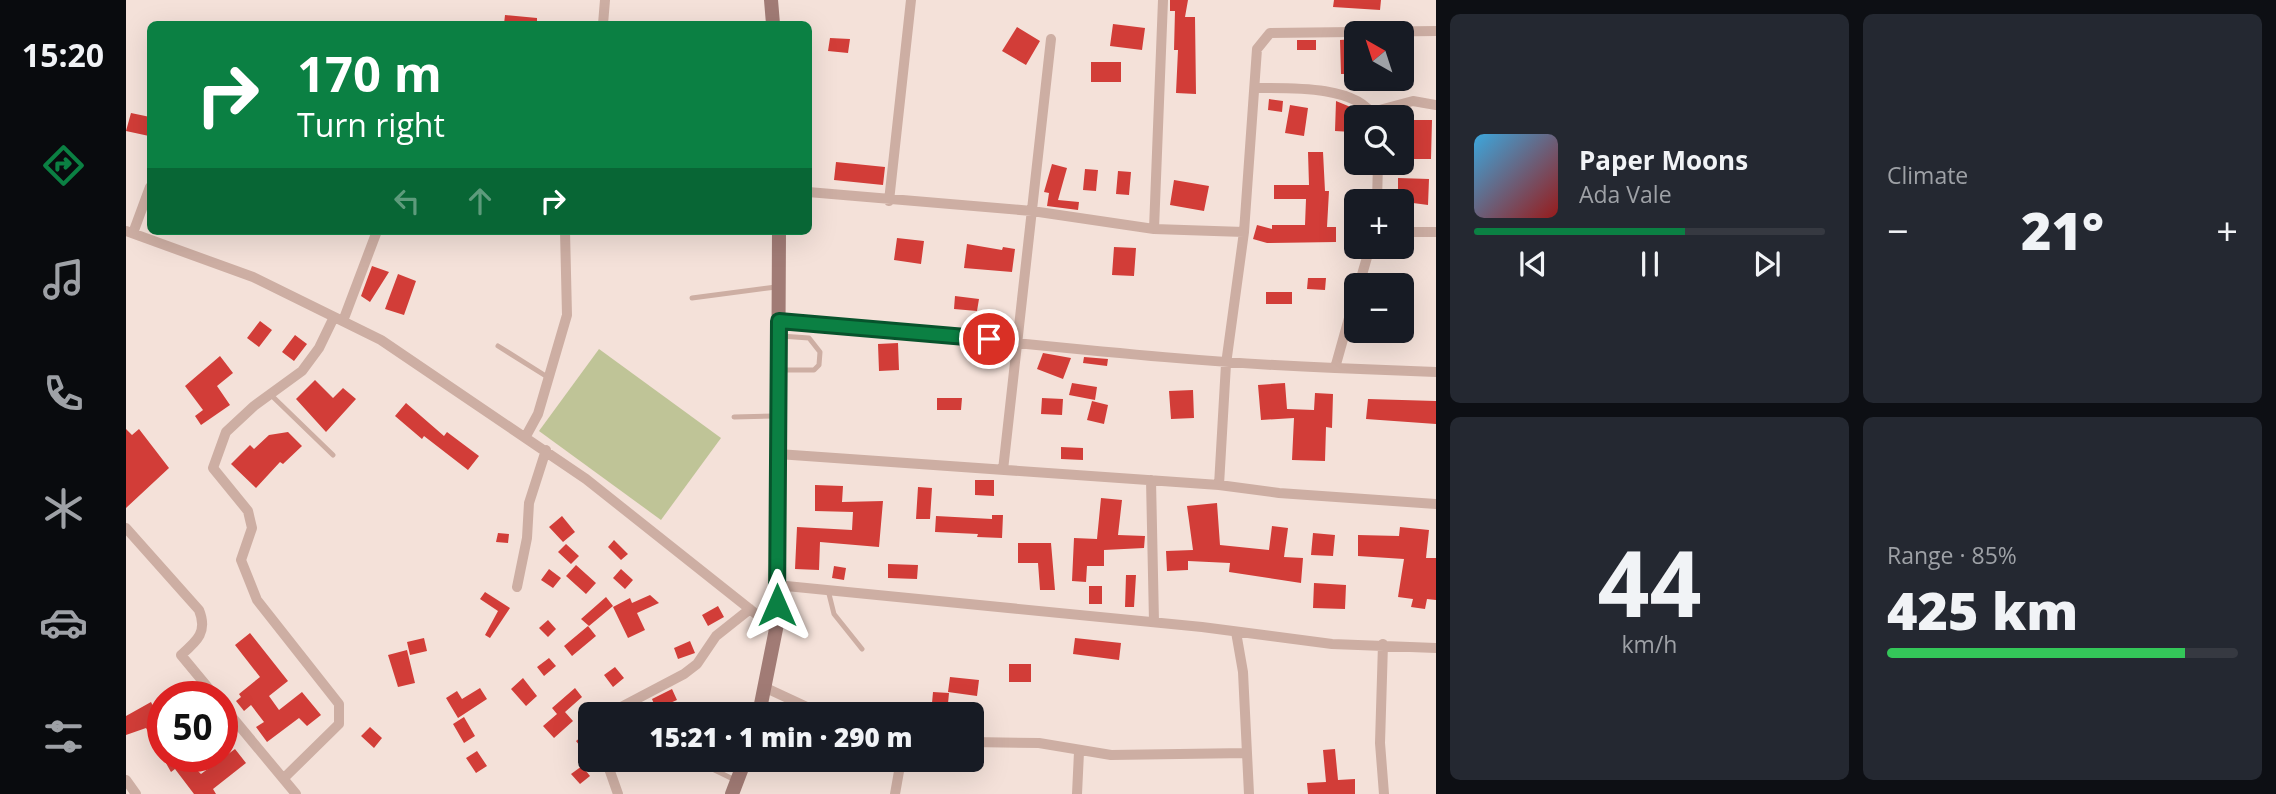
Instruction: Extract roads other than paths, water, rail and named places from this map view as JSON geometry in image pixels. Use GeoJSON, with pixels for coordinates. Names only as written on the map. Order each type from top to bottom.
{"type":"FeatureCollection","features":[{"type":"Feature","properties":{"kind":"main road"},"geometry":{"type":"LineString","coordinates":[[771,0],[773,21]]}},
{"type":"Feature","properties":{"kind":"main road"},"geometry":{"type":"LineString","coordinates":[[762,702],[776,629],[779,235]]}},
{"type":"Feature","properties":{"kind":"street"},"geometry":{"type":"LineString","coordinates":[[603,21],[605,0]]}},
{"type":"Feature","properties":{"kind":"street"},"geometry":{"type":"LineString","coordinates":[[889,201],[911,0]]}},
{"type":"Feature","properties":{"kind":"street"},"geometry":{"type":"LineString","coordinates":[[1154,229],[1163,0]]}},
{"type":"Feature","properties":{"kind":"street"},"geometry":{"type":"LineString","coordinates":[[1219,485],[1226,364],[1244,232],[1258,49],[1263,38],[1270,33],[1436,31]]}},
{"type":"Feature","properties":{"kind":"street"},"geometry":{"type":"LineString","coordinates":[[1003,470],[1051,39]]}},
{"type":"Feature","properties":{"kind":"street"},"geometry":{"type":"LineString","coordinates":[[1255,88],[1318,89],[1364,105]]}},
{"type":"Feature","properties":{"kind":"street"},"geometry":{"type":"LineString","coordinates":[[1402,105],[1413,101],[1436,105]]}},
{"type":"Feature","properties":{"kind":"street"},"geometry":{"type":"LineString","coordinates":[[812,192],[1032,211],[1154,229],[1244,232]]}},
{"type":"Feature","properties":{"kind":"street"},"geometry":{"type":"LineString","coordinates":[[147,194],[130,232],[253,277],[381,340],[428,368],[546,450],[776,629]]}},
{"type":"Feature","properties":{"kind":"street"},"geometry":{"type":"LineString","coordinates":[[1414,232],[1436,232]]}},
{"type":"Feature","properties":{"kind":"street"},"geometry":{"type":"LineString","coordinates":[[284,778],[339,724],[339,704],[257,600],[242,560],[252,528],[248,511],[213,468],[226,432],[254,406],[302,371],[319,348],[339,319],[375,235]]}},
{"type":"Feature","properties":{"kind":"street"},"geometry":{"type":"LineString","coordinates":[[526,436],[538,414],[567,315],[565,235]]}},
{"type":"Feature","properties":{"kind":"street"},"geometry":{"type":"LineString","coordinates":[[779,329],[1016,341],[1226,364],[1436,372]]}},
{"type":"Feature","properties":{"kind":"street"},"geometry":{"type":"LineString","coordinates":[[1335,368],[1344,336]]}},
{"type":"Feature","properties":{"kind":"street"},"geometry":{"type":"LineString","coordinates":[[517,587],[527,538],[528,503],[546,450]]}},
{"type":"Feature","properties":{"kind":"street"},"geometry":{"type":"LineString","coordinates":[[778,454],[1219,485],[1279,493],[1436,504]]}},
{"type":"Feature","properties":{"kind":"street"},"geometry":{"type":"LineString","coordinates":[[1151,480],[1154,622]]}},
{"type":"Feature","properties":{"kind":"street"},"geometry":{"type":"LineString","coordinates":[[126,528],[199,610],[204,622],[200,639],[181,655],[203,681]]}},
{"type":"Feature","properties":{"kind":"street"},"geometry":{"type":"LineString","coordinates":[[776,585],[1154,622],[1332,644],[1383,644],[1436,649]]}},
{"type":"Feature","properties":{"kind":"street"},"geometry":{"type":"LineString","coordinates":[[631,702],[684,674],[697,664],[716,636],[750,609]]}},
{"type":"Feature","properties":{"kind":"street"},"geometry":{"type":"LineString","coordinates":[[1236,632],[1243,672],[1250,794]]}},
{"type":"Feature","properties":{"kind":"street"},"geometry":{"type":"LineString","coordinates":[[1383,644],[1380,732],[1384,794]]}},
{"type":"Feature","properties":{"kind":"street"},"geometry":{"type":"LineString","coordinates":[[766,688],[796,702]]}},
{"type":"Feature","properties":{"kind":"street"},"geometry":{"type":"LineString","coordinates":[[238,724],[296,794]]}},
{"type":"Feature","properties":{"kind":"street"},"geometry":{"type":"LineString","coordinates":[[984,742],[1039,743],[1079,752],[1111,755],[1247,753]]}},
{"type":"Feature","properties":{"kind":"street"},"geometry":{"type":"LineString","coordinates":[[1077,794],[1079,752]]}},
{"type":"Feature","properties":{"kind":"street"},"geometry":{"type":"LineString","coordinates":[[610,772],[618,794]]}},
{"type":"Feature","properties":{"kind":"street"},"geometry":{"type":"LineString","coordinates":[[895,794],[899,772]]}},
{"type":"Feature","properties":{"kind":"street"},"geometry":{"type":"LineString","coordinates":[[126,780],[136,794]]}},
{"type":"Feature","properties":{"kind":"lane"},"geometry":{"type":"LineString","coordinates":[[692,298],[779,286]]}},
{"type":"Feature","properties":{"kind":"lane"},"geometry":{"type":"LineString","coordinates":[[779,329],[809,338],[820,352],[819,365],[814,370],[779,370]]}},
{"type":"Feature","properties":{"kind":"lane"},"geometry":{"type":"LineString","coordinates":[[498,346],[549,378]]}},
{"type":"Feature","properties":{"kind":"lane"},"geometry":{"type":"LineString","coordinates":[[271,395],[333,455]]}},
{"type":"Feature","properties":{"kind":"lane"},"geometry":{"type":"LineString","coordinates":[[734,417],[779,416]]}},
{"type":"Feature","properties":{"kind":"lane"},"geometry":{"type":"LineString","coordinates":[[828,590],[834,614],[862,649]]}},
{"type":"Feature","properties":{"kind":"lane"},"geometry":{"type":"LineString","coordinates":[[718,772],[734,787]]}}]}
